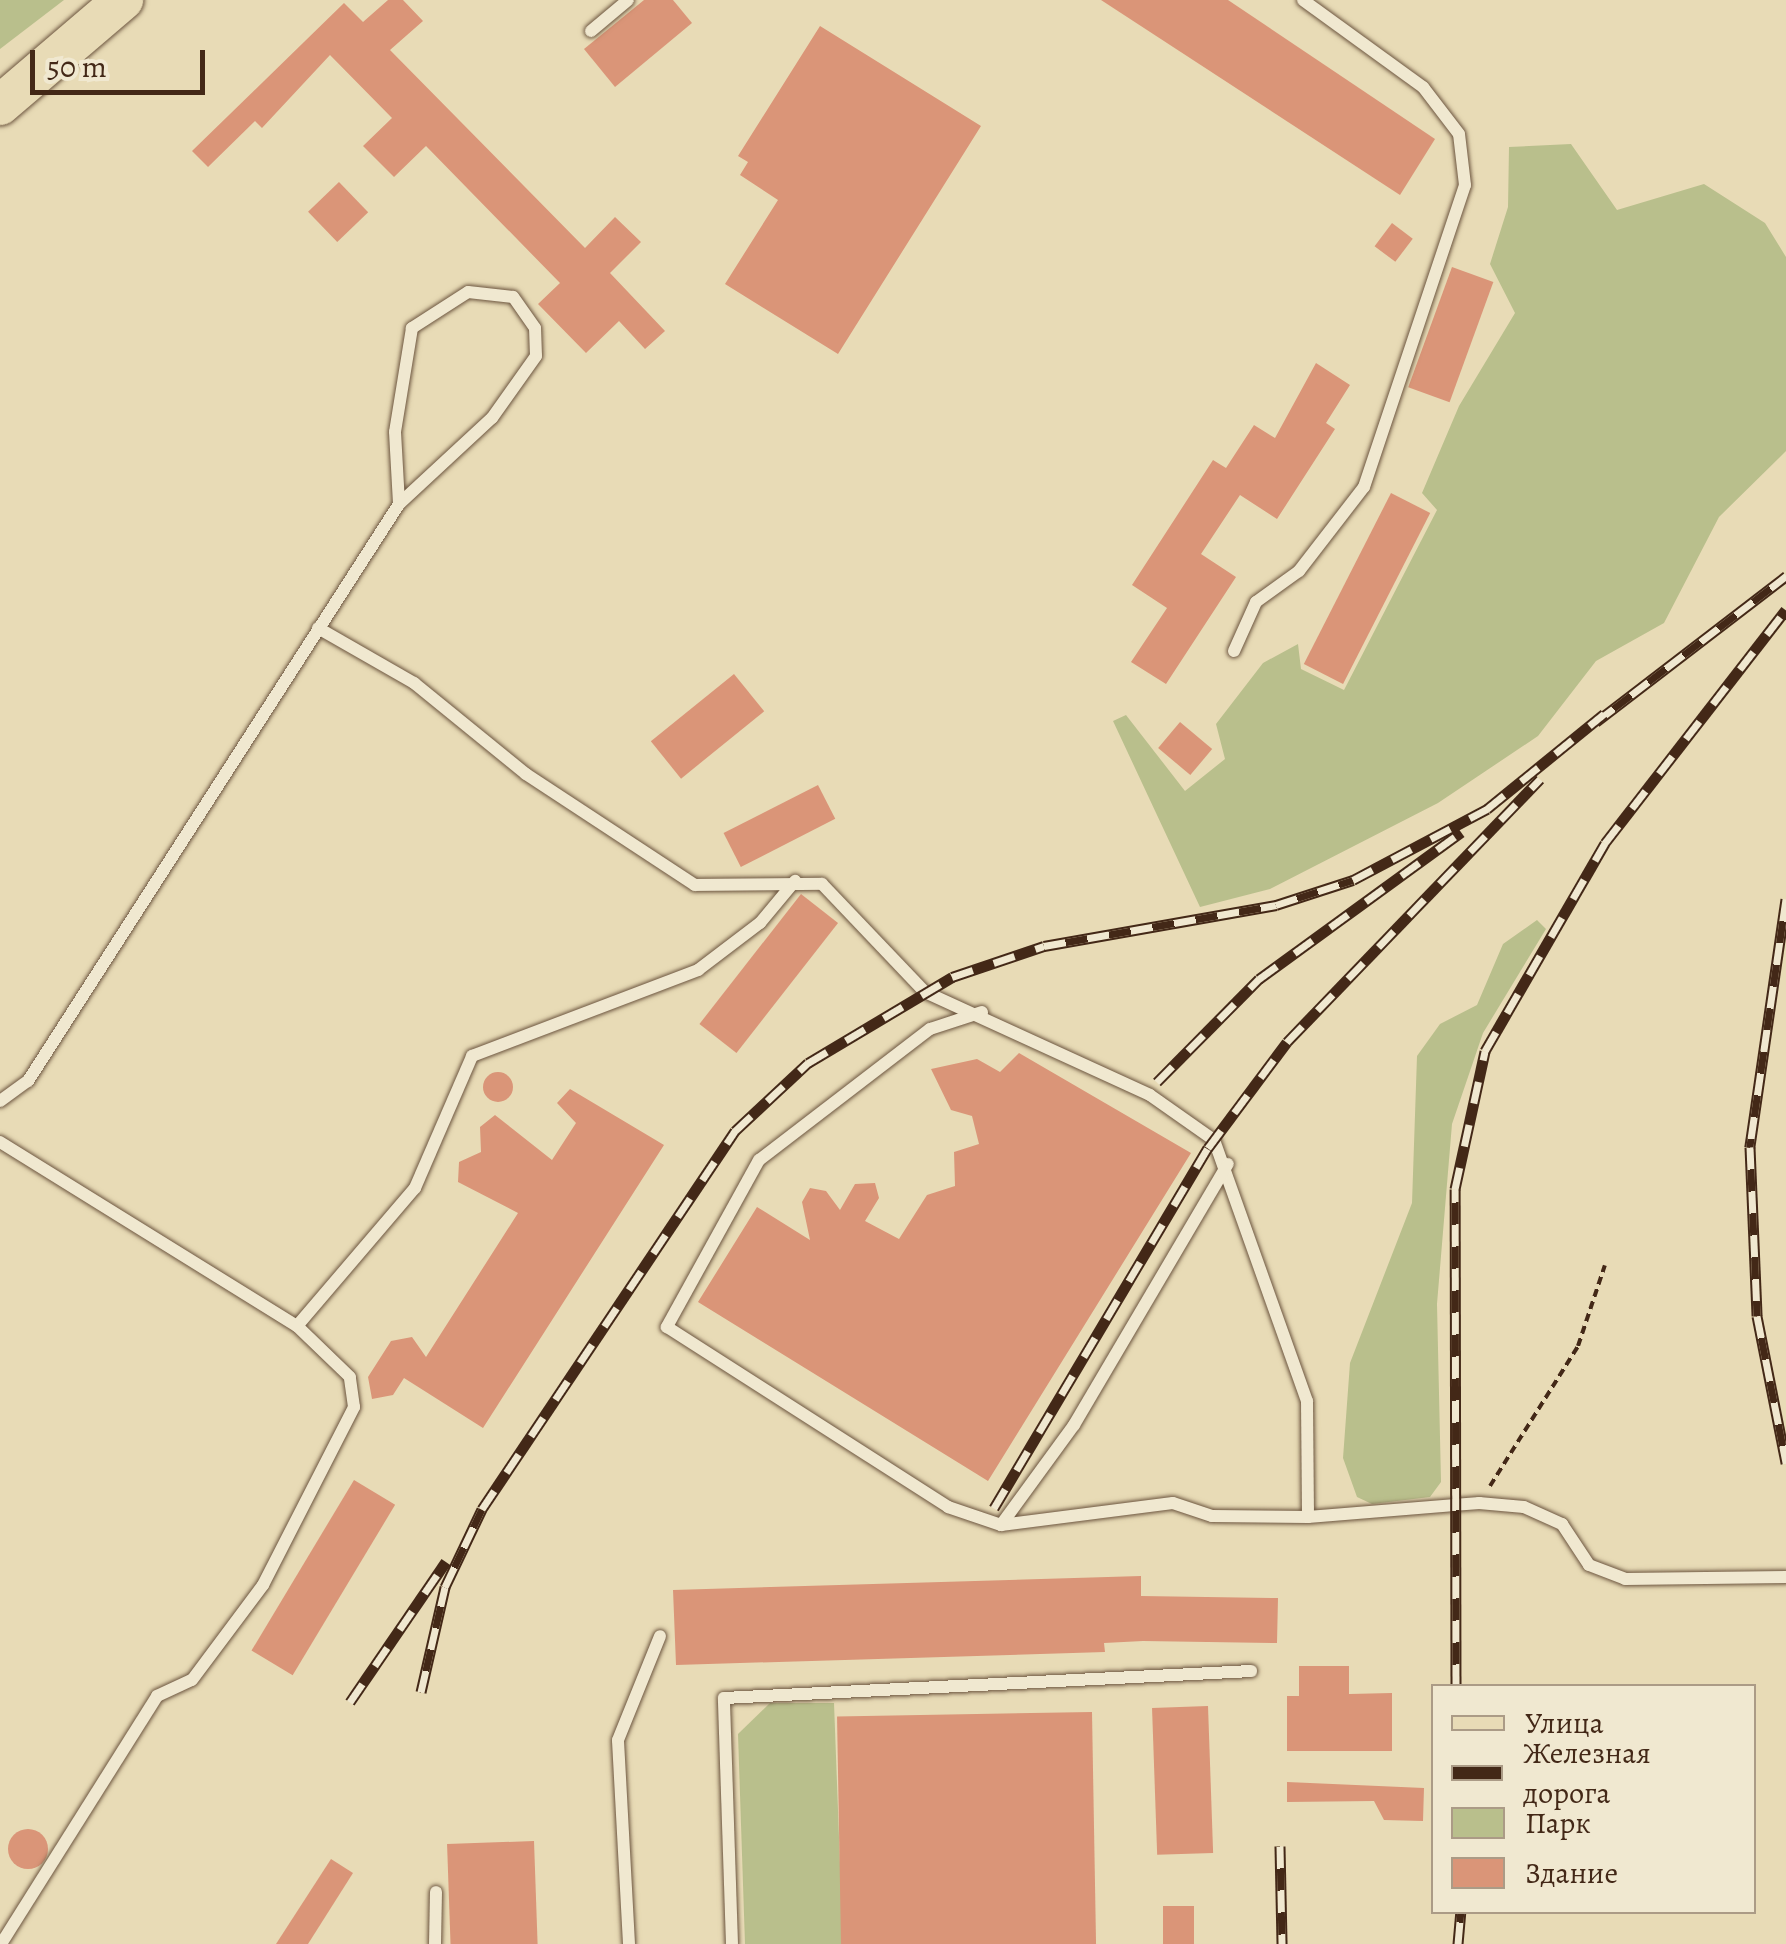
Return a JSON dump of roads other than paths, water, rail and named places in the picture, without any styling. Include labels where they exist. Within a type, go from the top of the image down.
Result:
[{"type":"main road","points":[[0,105],[123,0]]},
{"type":"lane","points":[[591,32],[628,0]]},
{"type":"lane","points":[[1234,651],[1256,602],[1299,570],[1364,487],[1465,185],[1459,134],[1422,87],[1303,0]]},
{"type":"lane","points":[[0,1102],[28,1081],[399,504],[492,418],[536,356],[535,328],[513,297],[468,292],[412,328],[394,432],[399,504]]},
{"type":"lane","points":[[318,628],[414,683],[526,774],[695,885],[795,881],[822,884],[925,992],[982,1012],[1150,1095],[1214,1140],[1228,1164],[1307,1401],[1308,1517]]},
{"type":"lane","points":[[297,1326],[415,1188],[472,1056],[698,970],[760,923],[795,881]]},
{"type":"lane","points":[[982,1012],[930,1029],[759,1160],[667,1327],[948,1507],[1001,1525],[1173,1503],[1212,1516],[1308,1517],[1479,1503],[1524,1507],[1562,1524],[1589,1565],[1625,1579],[1786,1577]]},
{"type":"lane","points":[[0,1142],[297,1326],[350,1377],[354,1408],[263,1585],[192,1680],[157,1696],[1,1944]]},
{"type":"lane","points":[[1001,1525],[1074,1425],[1228,1164]]},
{"type":"lane","points":[[630,1944],[618,1740],[660,1636]]},
{"type":"lane","points":[[732,1944],[724,1698],[1250,1671]]},
{"type":"lane","points":[[435,1944],[436,1892]]},
{"type":"railway","points":[[1596,722],[1786,576]]},
{"type":"railway","points":[[1456,1684],[1455,1189],[1485,1051],[1605,843],[1786,610]]},
{"type":"railway","points":[[421,1692],[445,1587],[482,1509],[735,1131],[808,1063],[952,977],[1044,946],[1276,905],[1353,880],[1487,809],[1604,714]]},
{"type":"railway","points":[[994,1508],[1208,1148],[1287,1042],[1540,779]]},
{"type":"railway","points":[[1157,1082],[1259,979],[1461,832]]},
{"type":"railway","points":[[1786,899],[1750,1147],[1757,1316],[1786,1463]]},
{"type":"railway","points":[[350,1702],[446,1562]]},
{"type":"railway","points":[[1280,1846],[1282,1944]]},
{"type":"railway","points":[[1458,1944],[1461,1914]]}]
